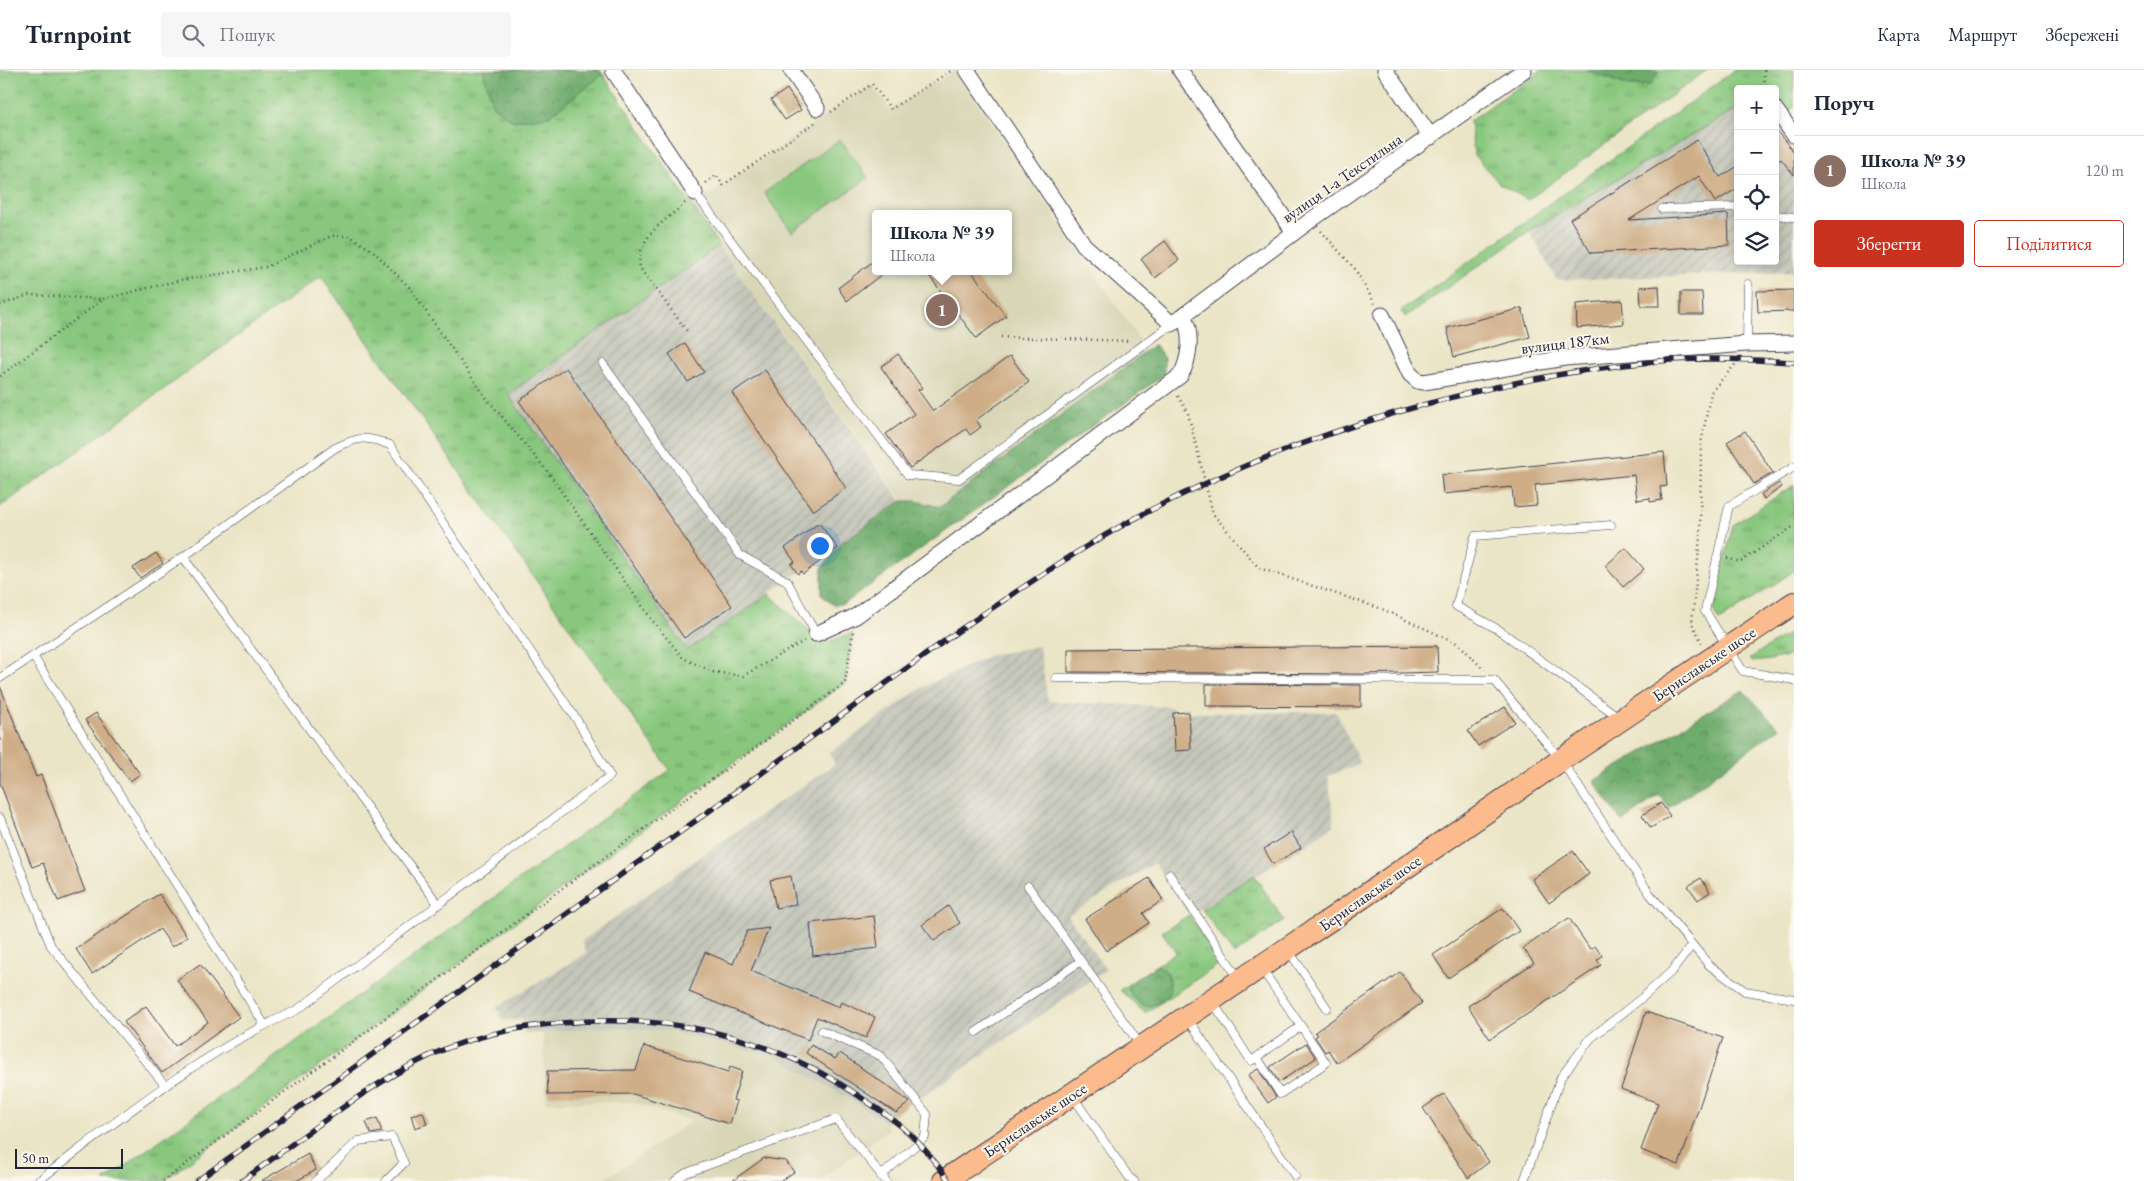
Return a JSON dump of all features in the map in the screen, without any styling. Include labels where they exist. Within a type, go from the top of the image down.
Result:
[{"type":"main road","name":"Бериславське шосе","points":[[944,1181],[1288,949],[1561,760],[1794,603]]},
{"type":"street","points":[[613,70],[695,193]]},
{"type":"street","points":[[791,70],[823,113]]},
{"type":"street","points":[[816,634],[856,616],[1171,384],[1180,376],[1187,362],[1188,327],[1084,245],[967,70]]},
{"type":"street","points":[[1180,70],[1294,232]]},
{"type":"street","points":[[1385,70],[1431,137]]},
{"type":"street","name":"вулиця 1-а Текстильна","points":[[1178,320],[1294,232],[1524,70]]},
{"type":"street","points":[[1779,114],[1794,135]]},
{"type":"street","name":"вулиця 187км","points":[[1382,315],[1410,374],[1418,381],[1424,382],[1565,358],[1747,344],[1794,344]]},
{"type":"lane","points":[[695,193],[908,475],[958,479],[1178,320]]},
{"type":"lane","points":[[1662,208],[1734,207]]},
{"type":"lane","points":[[1779,216],[1794,217]]},
{"type":"lane","points":[[1747,344],[1748,284]]},
{"type":"lane","points":[[602,364],[740,555],[787,581],[816,634]]},
{"type":"lane","points":[[0,678],[183,557],[335,448],[350,440],[363,437],[390,445],[577,720],[610,776],[297,1010],[264,1024],[164,1084],[38,1181]]},
{"type":"lane","points":[[1794,467],[1729,506],[1705,611],[1719,654],[1743,671],[1794,680]]},
{"type":"lane","points":[[1611,525],[1475,536],[1456,606],[1499,630],[1621,719]]},
{"type":"lane","points":[[183,557],[438,904]]},
{"type":"lane","points":[[33,656],[264,1024]]},
{"type":"lane","points":[[1056,678],[1494,680],[1561,760],[1650,894],[1709,965],[1745,991],[1794,999]]},
{"type":"lane","points":[[0,818],[51,946],[164,1084]]},
{"type":"lane","points":[[1169,874],[1240,981]]},
{"type":"lane","points":[[1028,886],[1142,1047]]},
{"type":"lane","points":[[1524,1181],[1561,1077],[1591,1038],[1673,970],[1692,945]]},
{"type":"lane","points":[[1288,949],[1327,1008]]},
{"type":"lane","points":[[976,1032],[1081,961]]},
{"type":"lane","points":[[1257,1057],[1280,1094],[1326,1063],[1260,968]]},
{"type":"lane","points":[[1212,1000],[1251,1061],[1301,1026]]},
{"type":"lane","points":[[1187,1017],[1295,1176]]},
{"type":"lane","points":[[675,1181],[686,1173],[836,1119],[884,1178],[925,1137],[927,1114],[881,1056],[822,1031]]},
{"type":"lane","points":[[1072,1095],[1129,1177],[1134,1181]]},
{"type":"lane","points":[[316,1181],[358,1141],[392,1137],[404,1164],[386,1181]]},
{"type":"path","points":[[716,175],[723,184],[823,113],[872,84],[892,109],[952,70]]},
{"type":"path","points":[[1764,70],[1764,85]]},
{"type":"path","points":[[687,331],[640,268],[638,259],[645,238],[695,193]]},
{"type":"path","points":[[1311,220],[1355,269],[1382,315]]},
{"type":"path","points":[[0,305],[29,295],[103,299],[181,280],[266,267],[331,236],[350,236],[374,252],[409,288],[484,394],[547,471],[652,620],[683,658],[713,672],[743,676],[816,634]]},
{"type":"path","points":[[0,376],[103,299]]},
{"type":"path","points":[[1001,336],[1148,342]]},
{"type":"path","points":[[1719,654],[1692,623],[1700,537],[1701,444],[1711,392],[1732,369],[1747,344]]},
{"type":"path","points":[[1171,384],[1188,413],[1213,514],[1259,568],[1382,609],[1459,644],[1494,680]]},
{"type":"path","points":[[1718,556],[1740,562],[1794,526]]},
{"type":"path","points":[[163,1181],[594,865],[845,684],[856,616]]},
{"type":"shaded area","points":[[955,70],[1164,375],[932,541],[689,204],[699,196],[710,194],[871,85],[891,110]]},
{"type":"shaded area","points":[[1734,110],[1734,265],[1779,265],[1779,134],[1794,152],[1794,272],[1557,280],[1529,231]]},
{"type":"shaded area","points":[[719,246],[901,501],[687,650],[508,394]]},
{"type":"shaded area","points":[[1039,646],[1048,701],[1172,707],[1173,713],[1336,712],[1360,763],[1328,776],[1334,825],[1301,848],[1189,915],[1155,863],[1068,916],[1106,970],[896,1113],[814,1058],[758,1037],[698,1022],[631,1015],[580,1014],[503,1021],[497,1007],[587,953],[582,941],[835,764],[829,753],[923,687],[991,655]]},
{"type":"shaded area","points":[[580,1014],[631,1015],[698,1022],[758,1037],[814,1058],[896,1113],[886,1124],[853,1101],[775,1056],[667,1031],[608,1027],[525,1034],[522,1020]]},
{"type":"shaded area","points":[[608,1027],[667,1031],[775,1056],[850,1099],[890,1128],[820,1181],[602,1181],[692,1121],[633,1102],[546,1102],[543,1033]]},
{"type":"green space","points":[[0,70],[600,70],[719,246],[508,394],[687,650],[769,594],[823,643],[853,633],[845,683],[163,1181],[104,1181],[670,770],[321,276],[0,507]]},
{"type":"green space","points":[[483,70],[598,70],[602,75],[549,116],[513,121],[493,106]]},
{"type":"green space","points":[[1541,70],[1586,70],[1629,86],[1650,85],[1659,72],[1658,70],[1707,70],[1528,200],[1500,184],[1474,155],[1470,121]]},
{"type":"green space","points":[[1586,70],[1658,70],[1659,72],[1650,85],[1629,86]]},
{"type":"green space","points":[[1735,70],[1794,70],[1794,107],[1788,111],[1779,100],[1779,85],[1734,85],[1734,110],[1529,231],[1405,317],[1401,311]]},
{"type":"green space","points":[[840,139],[868,178],[792,232],[764,193]]},
{"type":"green space","points":[[1155,344],[1164,358],[1164,375],[844,604],[833,605],[822,595],[822,568],[841,543],[901,501],[916,501],[940,507]]},
{"type":"green space","points":[[1794,485],[1794,571],[1719,621],[1713,609],[1733,525]]},
{"type":"green space","points":[[1794,630],[1794,654],[1752,662],[1749,659]]},
{"type":"green space","points":[[1743,690],[1779,728],[1669,808],[1659,795],[1622,822],[1594,781]]},
{"type":"green space","points":[[1254,875],[1284,920],[1234,955],[1202,909]]},
{"type":"green space","points":[[1189,915],[1221,963],[1145,1013],[1120,990],[1176,952],[1162,932]]},
{"type":"green space","points":[[1157,965],[1168,973],[1170,990],[1165,1000],[1146,1007],[1132,997],[1127,985]]},
{"type":"building","points":[[787,89],[801,110],[785,120],[771,100]]},
{"type":"building","points":[[1779,134],[1794,152],[1794,175],[1781,159],[1779,161]]},
{"type":"building","points":[[1697,140],[1720,177],[1734,168],[1734,190],[1715,202],[1699,176],[1629,220],[1728,214],[1729,245],[1591,253],[1570,219]]},
{"type":"building","points":[[1165,241],[1179,260],[1155,278],[1141,259]]},
{"type":"building","points":[[872,262],[872,275],[881,275],[847,301],[838,288]]},
{"type":"building","points":[[933,275],[974,275],[1006,316],[976,338],[930,277]]},
{"type":"building","points":[[1659,286],[1660,306],[1641,306],[1640,287]]},
{"type":"building","points":[[1794,290],[1794,311],[1758,312],[1757,291]]},
{"type":"building","points":[[1681,292],[1702,292],[1703,315],[1681,315]]},
{"type":"building","points":[[1622,300],[1624,324],[1577,328],[1576,304]]},
{"type":"building","points":[[1522,308],[1530,337],[1454,357],[1447,328]]},
{"type":"building","points":[[685,343],[704,372],[688,382],[669,354]]},
{"type":"building","points":[[898,354],[922,388],[918,390],[933,411],[1010,356],[1029,382],[976,420],[981,427],[970,435],[966,429],[910,468],[886,434],[914,414],[881,367]]},
{"type":"building","points":[[566,368],[732,606],[684,638],[519,401]]},
{"type":"building","points":[[765,370],[846,488],[813,511],[732,393]]},
{"type":"building","points":[[1745,431],[1773,473],[1754,484],[1727,442]]},
{"type":"building","points":[[1664,452],[1667,486],[1660,487],[1662,500],[1650,502],[1650,498],[1637,500],[1634,475],[1535,485],[1537,505],[1514,507],[1512,487],[1443,494],[1441,475]]},
{"type":"building","points":[[1779,483],[1782,487],[1764,499],[1761,494]]},
{"type":"building","points":[[819,523],[838,548],[803,574],[801,571],[798,574],[791,564],[795,562],[785,548]]},
{"type":"building","points":[[1626,548],[1644,569],[1623,587],[1605,566]]},
{"type":"building","points":[[156,553],[163,563],[140,578],[133,568]]},
{"type":"building","points":[[1437,646],[1438,672],[1361,674],[1068,672],[1068,649]]},
{"type":"building","points":[[1206,684],[1361,685],[1361,707],[1206,706]]},
{"type":"building","points":[[0,686],[36,777],[41,775],[85,891],[58,901],[43,863],[32,867],[0,783]]},
{"type":"building","points":[[1505,707],[1515,722],[1478,746],[1468,731]]},
{"type":"building","points":[[1189,712],[1191,750],[1175,751],[1173,713]]},
{"type":"building","points":[[96,713],[140,774],[130,781],[85,720]]},
{"type":"building","points":[[1661,803],[1670,816],[1651,828],[1642,815]]},
{"type":"building","points":[[1291,832],[1301,848],[1273,864],[1264,849]]},
{"type":"building","points":[[1573,851],[1589,874],[1549,903],[1532,879]]},
{"type":"building","points":[[791,876],[796,904],[776,908],[770,880]]},
{"type":"building","points":[[1149,878],[1163,900],[1143,913],[1149,923],[1106,951],[1085,919]]},
{"type":"building","points":[[1701,878],[1710,892],[1698,900],[1688,886]]},
{"type":"building","points":[[159,894],[187,937],[172,947],[160,929],[92,974],[76,949]]},
{"type":"building","points":[[948,906],[960,923],[934,941],[922,925]]},
{"type":"building","points":[[1503,908],[1519,931],[1448,978],[1433,955]]},
{"type":"building","points":[[874,916],[878,948],[813,956],[810,923]]},
{"type":"building","points":[[1569,918],[1590,949],[1595,946],[1602,956],[1597,960],[1601,965],[1490,1039],[1468,1006],[1534,963],[1523,948]]},
{"type":"building","points":[[769,928],[751,971],[839,1007],[841,1002],[875,1017],[866,1038],[817,1017],[808,1040],[689,992],[705,952],[733,964],[747,931]]},
{"type":"building","points":[[200,964],[239,1017],[162,1073],[124,1022],[146,1006],[175,1046],[208,1022],[177,980]]},
{"type":"building","points":[[1400,972],[1422,1003],[1337,1063],[1328,1050],[1325,1052],[1315,1037],[1318,1035],[1315,1032]]},
{"type":"building","points":[[1646,1012],[1723,1038],[1679,1165],[1641,1150],[1658,1103],[1621,1089]]},
{"type":"building","points":[[1306,1043],[1316,1058],[1279,1082],[1270,1067]]},
{"type":"building","points":[[811,1045],[835,1059],[840,1053],[910,1102],[896,1113],[806,1053]]},
{"type":"building","points":[[644,1046],[728,1072],[730,1067],[742,1071],[733,1100],[737,1101],[730,1124],[633,1094],[548,1095],[547,1071],[636,1070]]},
{"type":"building","points":[[1258,1069],[1276,1097],[1268,1103],[1248,1075]]},
{"type":"building","points":[[1444,1094],[1489,1162],[1468,1178],[1423,1108]]},
{"type":"building","points":[[423,1112],[427,1124],[415,1128],[411,1115]]},
{"type":"building","points":[[377,1118],[382,1132],[371,1134],[366,1122]]},
{"type":"building","points":[[308,1154],[316,1170],[296,1181],[261,1181]]},
{"type":"building","points":[[764,1158],[786,1161],[794,1172],[781,1181],[732,1181]]},
{"type":"railway","points":[[197,1181],[961,629],[1076,553],[1147,512],[1207,483],[1332,433],[1396,412],[1462,395],[1528,380],[1660,361],[1710,359],[1794,362]]},
{"type":"railway","points":[[242,1181],[356,1098],[429,1056],[461,1043],[511,1030],[561,1023],[601,1021],[679,1026],[717,1033],[754,1043],[790,1057],[825,1075],[899,1124],[921,1145],[949,1181]]},
{"type":"place","name":"Школа № 39","points":[[942,310]]}]
